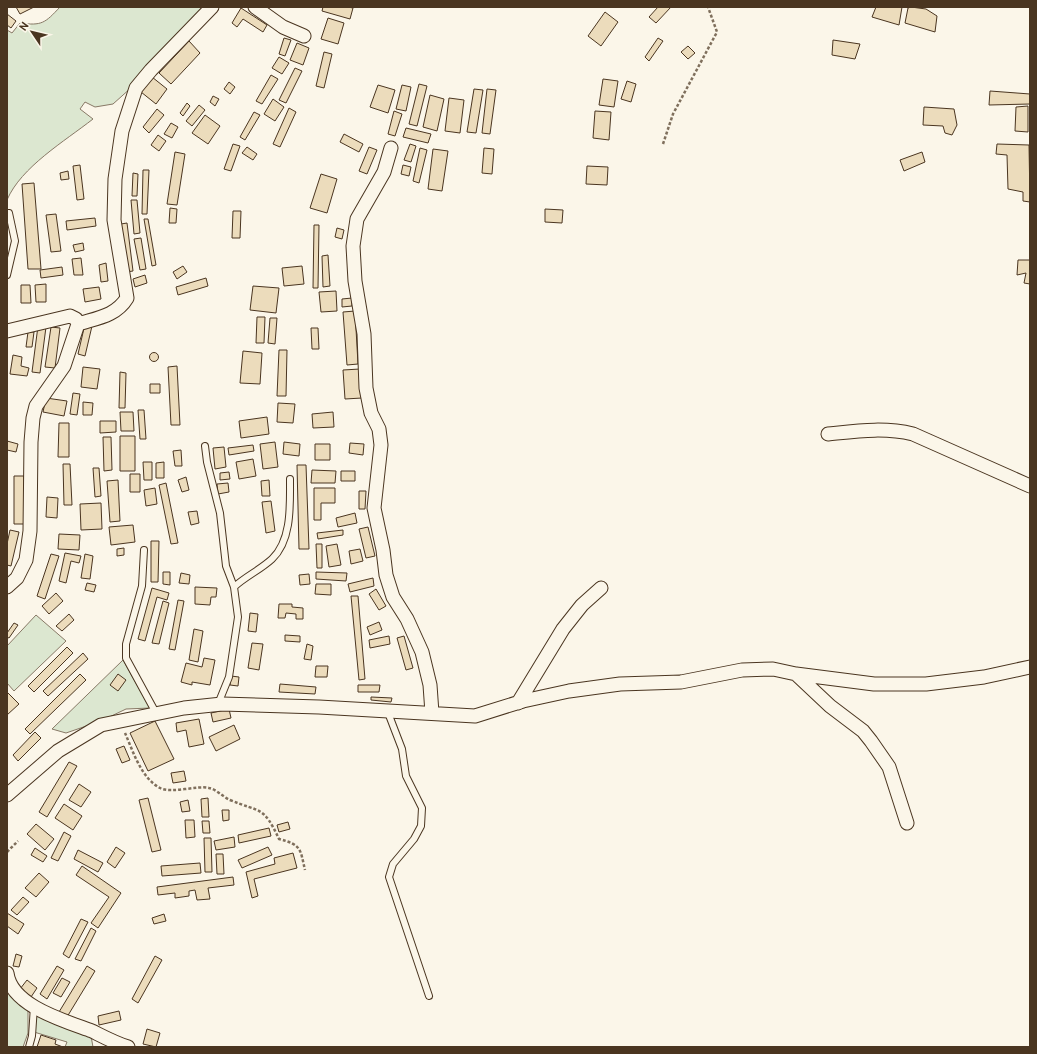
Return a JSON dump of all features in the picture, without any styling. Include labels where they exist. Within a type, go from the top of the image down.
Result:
[{"type":"street","points":[[78,324],[114,313],[122,306],[127,298],[114,220],[115,179],[122,131],[136,88],[151,70],[212,7]]},
{"type":"street","points":[[255,7],[283,28],[304,36]]},
{"type":"street","points":[[391,148],[384,172],[357,219],[353,246],[354,267],[364,334],[366,388],[371,412],[379,429],[381,445],[374,508],[383,550],[386,575],[393,597],[408,619],[422,652],[430,685],[432,713]]},
{"type":"street","points":[[7,331],[70,316],[76,319],[78,324],[64,366],[44,393],[34,412],[31,442],[30,531],[26,560],[17,578],[7,587]]},
{"type":"street","points":[[828,434],[866,430],[894,430],[913,434],[1030,486]]},
{"type":"street","points":[[518,703],[562,629],[582,605],[601,588]]},
{"type":"street","points":[[7,795],[58,751],[100,725],[184,708],[230,704],[386,710],[475,716],[518,703],[569,691],[620,684],[681,682],[742,670],[773,669],[796,674],[874,684],[926,684],[984,677],[1030,667]]},
{"type":"street","points":[[796,674],[830,706],[863,731],[874,745],[889,767],[907,824]]},
{"type":"street","points":[[7,973],[16,993],[34,1006],[128,1047]]},
{"type":"lane","points":[[7,275],[15,241],[9,213]]},
{"type":"lane","points":[[205,446],[207,462],[220,513],[226,566],[234,587],[238,617],[230,677],[217,706]]},
{"type":"lane","points":[[234,587],[245,577],[273,559],[281,547],[290,518],[290,479]]},
{"type":"lane","points":[[144,550],[142,586],[126,644],[126,658],[156,713]]},
{"type":"lane","points":[[386,710],[402,749],[406,776],[422,808],[421,826],[414,839],[393,864],[389,877],[428,996]]},
{"type":"lane","points":[[29,1047],[32,1036],[34,1006]]},
{"type":"path","points":[[663,144],[673,114],[717,32],[708,7]]},
{"type":"path","points":[[119,721],[144,773],[153,783],[162,789],[186,790],[209,788],[230,800],[261,811],[270,821],[279,839],[294,843],[300,848],[305,870]]},
{"type":"path","points":[[7,852],[18,841]]},
{"type":"green space","points":[[60,7],[205,7],[132,87],[113,104],[95,107],[85,102],[80,109],[93,119],[45,155],[33,166],[22,177],[7,200],[7,30],[12,33],[20,23],[33,24],[43,22],[51,17]]},
{"type":"green space","points":[[36,615],[66,641],[14,691],[7,683],[7,646]]},
{"type":"green space","points":[[123,660],[150,708],[126,709],[101,721],[66,733],[52,729]]},
{"type":"green space","points":[[7,983],[28,1008],[28,1033],[23,1047],[7,1047]]},
{"type":"green space","points":[[36,1011],[91,1036],[93,1047],[65,1047],[67,1042],[34,1032]]},
{"type":"building","points":[[16,7],[34,7],[20,14]]},
{"type":"building","points":[[323,7],[353,8],[350,19],[322,11]]},
{"type":"building","points":[[658,7],[671,7],[656,23],[649,17]]},
{"type":"building","points":[[876,7],[902,7],[899,25],[872,17]]},
{"type":"building","points":[[241,8],[267,25],[263,32],[243,19],[237,27],[232,23]]},
{"type":"building","points":[[908,8],[926,9],[937,16],[935,32],[905,23]]},
{"type":"building","points":[[605,12],[618,22],[601,46],[588,36]]},
{"type":"building","points":[[7,14],[16,21],[11,28],[7,25]]},
{"type":"building","points":[[328,18],[344,23],[338,44],[321,39]]},
{"type":"building","points":[[284,38],[291,40],[285,56],[279,54]]},
{"type":"building","points":[[658,38],[663,41],[649,61],[645,57]]},
{"type":"building","points":[[833,40],[860,44],[855,59],[832,55]]},
{"type":"building","points":[[189,41],[200,53],[171,84],[159,73]]},
{"type":"building","points":[[297,43],[309,48],[303,65],[290,60]]},
{"type":"building","points":[[688,46],[695,53],[688,59],[681,52]]},
{"type":"building","points":[[324,52],[332,54],[324,88],[316,86]]},
{"type":"building","points":[[279,57],[289,63],[282,74],[272,68]]},
{"type":"building","points":[[295,68],[302,71],[286,103],[279,100]]},
{"type":"building","points":[[271,75],[278,79],[262,104],[256,101]]},
{"type":"building","points":[[152,77],[167,89],[156,104],[141,92]]},
{"type":"building","points":[[603,79],[618,81],[614,107],[599,105]]},
{"type":"building","points":[[627,81],[636,84],[631,102],[621,99]]},
{"type":"building","points":[[229,82],[235,87],[230,94],[224,89]]},
{"type":"building","points":[[419,84],[427,86],[417,126],[409,124]]},
{"type":"building","points":[[378,85],[395,90],[388,113],[370,107]]},
{"type":"building","points":[[402,85],[411,87],[406,111],[396,109]]},
{"type":"building","points":[[474,89],[483,90],[476,133],[467,132]]},
{"type":"building","points":[[487,89],[496,90],[490,134],[482,133]]},
{"type":"building","points":[[990,91],[1030,94],[1030,104],[989,105]]},
{"type":"building","points":[[430,95],[444,99],[437,131],[423,127]]},
{"type":"building","points":[[213,96],[219,99],[215,106],[210,102]]},
{"type":"building","points":[[449,98],[464,100],[460,133],[445,131]]},
{"type":"building","points":[[273,99],[284,107],[275,121],[264,114]]},
{"type":"building","points":[[187,103],[190,106],[183,116],[180,113]]},
{"type":"building","points":[[199,105],[205,110],[192,126],[186,121]]},
{"type":"building","points":[[1028,106],[1028,132],[1015,131],[1016,107]]},
{"type":"building","points":[[924,107],[954,109],[957,125],[952,135],[945,133],[943,126],[923,125]]},
{"type":"building","points":[[289,108],[296,112],[280,147],[273,144]]},
{"type":"building","points":[[157,109],[164,115],[149,133],[143,127]]},
{"type":"building","points":[[394,111],[402,114],[395,136],[388,134]]},
{"type":"building","points":[[595,111],[611,112],[609,140],[593,138]]},
{"type":"building","points":[[254,112],[260,115],[245,140],[240,137]]},
{"type":"building","points":[[205,115],[220,126],[208,144],[192,133]]},
{"type":"building","points":[[171,123],[178,127],[172,138],[164,134]]},
{"type":"building","points":[[406,128],[431,134],[428,143],[403,137]]},
{"type":"building","points":[[344,134],[363,144],[359,152],[340,142]]},
{"type":"building","points":[[158,135],[166,141],[159,151],[151,145]]},
{"type":"building","points":[[233,144],[240,146],[231,171],[224,169]]},
{"type":"building","points":[[410,144],[416,146],[411,162],[404,160]]},
{"type":"building","points":[[997,144],[1029,145],[1030,202],[1023,201],[1023,192],[1008,189],[1007,155],[996,154]]},
{"type":"building","points":[[247,147],[257,154],[253,160],[242,153]]},
{"type":"building","points":[[369,147],[377,150],[367,174],[359,171]]},
{"type":"building","points":[[420,148],[427,150],[419,183],[413,181]]},
{"type":"building","points":[[484,148],[494,149],[492,174],[482,173]]},
{"type":"building","points":[[433,149],[448,151],[442,191],[428,189]]},
{"type":"building","points":[[175,152],[185,154],[177,205],[167,204]]},
{"type":"building","points":[[922,152],[925,162],[904,171],[900,160]]},
{"type":"building","points":[[80,165],[84,199],[77,200],[73,166]]},
{"type":"building","points":[[403,165],[411,167],[409,176],[401,174]]},
{"type":"building","points":[[587,166],[608,167],[607,185],[586,184]]},
{"type":"building","points":[[143,170],[149,170],[147,214],[142,214]]},
{"type":"building","points":[[68,171],[69,179],[61,180],[60,173]]},
{"type":"building","points":[[133,173],[138,174],[137,196],[132,196]]},
{"type":"building","points":[[321,174],[337,179],[327,213],[310,208]]},
{"type":"building","points":[[34,183],[41,269],[28,269],[22,184]]},
{"type":"building","points":[[131,200],[137,200],[140,233],[134,234]]},
{"type":"building","points":[[170,208],[177,209],[176,223],[169,223]]},
{"type":"building","points":[[545,209],[563,210],[562,223],[545,222]]},
{"type":"building","points":[[233,211],[241,211],[240,238],[232,238]]},
{"type":"building","points":[[56,214],[61,251],[51,252],[46,215]]},
{"type":"building","points":[[95,218],[96,226],[67,230],[66,221]]},
{"type":"building","points":[[144,219],[148,219],[156,265],[152,266]]},
{"type":"building","points":[[127,223],[133,271],[126,272],[121,224]]},
{"type":"building","points":[[314,225],[319,225],[318,288],[313,288]]},
{"type":"building","points":[[337,228],[344,230],[342,239],[335,237]]},
{"type":"building","points":[[141,238],[146,269],[140,270],[134,239]]},
{"type":"building","points":[[83,243],[84,250],[75,252],[73,245]]},
{"type":"building","points":[[328,255],[330,286],[323,287],[322,256]]},
{"type":"building","points":[[81,258],[83,275],[74,275],[72,259]]},
{"type":"building","points":[[1018,260],[1030,260],[1030,284],[1024,283],[1026,273],[1017,275]]},
{"type":"building","points":[[106,263],[108,281],[101,282],[99,265]]},
{"type":"building","points":[[183,266],[187,272],[177,279],[173,272]]},
{"type":"building","points":[[302,266],[304,284],[284,286],[282,268]]},
{"type":"building","points":[[62,267],[63,275],[41,278],[40,270]]},
{"type":"building","points":[[145,275],[147,283],[135,287],[133,279]]},
{"type":"building","points":[[206,278],[208,286],[178,295],[176,287]]},
{"type":"building","points":[[46,284],[46,302],[36,302],[35,285]]},
{"type":"building","points":[[21,285],[30,285],[31,303],[21,303]]},
{"type":"building","points":[[253,286],[279,288],[276,313],[250,310]]},
{"type":"building","points":[[99,287],[101,299],[85,302],[83,289]]},
{"type":"building","points":[[336,291],[337,311],[321,312],[319,292]]},
{"type":"building","points":[[352,298],[352,306],[342,307],[342,299]]},
{"type":"building","points":[[355,311],[358,364],[347,365],[343,312]]},
{"type":"building","points":[[257,317],[265,317],[264,343],[256,343]]},
{"type":"building","points":[[270,318],[277,318],[275,344],[268,343]]},
{"type":"building","points":[[85,324],[92,326],[85,356],[78,354]]},
{"type":"building","points":[[38,326],[46,327],[40,373],[32,372]]},
{"type":"building","points":[[51,327],[60,328],[55,368],[45,367]]},
{"type":"building","points":[[311,328],[318,328],[319,349],[312,349]]},
{"type":"building","points":[[28,332],[34,332],[32,347],[26,347]]},
{"type":"building","points":[[279,350],[287,350],[286,396],[277,396]]},
{"type":"building","points":[[243,351],[262,353],[260,384],[240,383]]},
{"type":"building","points":[[152,353],[156,353],[158,357],[156,361],[152,361],[150,359],[150,355]]},
{"type":"building","points":[[13,355],[22,357],[21,366],[29,368],[27,376],[10,374]]},
{"type":"building","points":[[177,366],[180,425],[171,425],[168,367]]},
{"type":"building","points":[[83,367],[100,369],[97,389],[81,387]]},
{"type":"building","points":[[360,369],[362,398],[345,399],[343,370]]},
{"type":"building","points":[[120,372],[126,373],[125,408],[119,408]]},
{"type":"building","points":[[150,384],[160,384],[160,393],[150,393]]},
{"type":"building","points":[[73,393],[80,394],[77,415],[70,414]]},
{"type":"building","points":[[46,398],[67,401],[64,416],[43,412]]},
{"type":"building","points":[[83,402],[93,403],[92,415],[83,415]]},
{"type":"building","points":[[278,403],[295,404],[293,423],[277,422]]},
{"type":"building","points":[[138,410],[144,410],[146,439],[140,439]]},
{"type":"building","points":[[120,412],[133,412],[134,431],[121,431]]},
{"type":"building","points":[[333,412],[334,427],[313,428],[312,414]]},
{"type":"building","points":[[267,417],[269,434],[241,438],[239,421]]},
{"type":"building","points":[[100,421],[116,421],[116,432],[100,433]]},
{"type":"building","points":[[59,423],[69,423],[69,457],[58,457]]},
{"type":"building","points":[[120,436],[135,436],[135,471],[120,471]]},
{"type":"building","points":[[103,437],[111,437],[112,470],[104,471]]},
{"type":"building","points":[[7,441],[18,444],[16,452],[7,450]]},
{"type":"building","points":[[275,442],[278,467],[263,469],[260,444]]},
{"type":"building","points":[[284,442],[300,444],[299,456],[283,454]]},
{"type":"building","points":[[350,443],[364,444],[363,455],[349,453]]},
{"type":"building","points":[[315,444],[330,444],[330,460],[315,460]]},
{"type":"building","points":[[253,445],[254,451],[229,455],[228,448]]},
{"type":"building","points":[[224,447],[226,467],[215,469],[213,448]]},
{"type":"building","points":[[181,450],[182,466],[175,466],[173,451]]},
{"type":"building","points":[[253,459],[256,476],[239,479],[236,462]]},
{"type":"building","points":[[143,462],[152,462],[152,480],[144,480]]},
{"type":"building","points":[[164,462],[164,478],[156,478],[156,463]]},
{"type":"building","points":[[63,464],[70,464],[72,505],[64,505]]},
{"type":"building","points":[[297,465],[306,465],[309,549],[299,549]]},
{"type":"building","points":[[93,468],[99,468],[101,496],[95,497]]},
{"type":"building","points":[[312,470],[336,471],[335,483],[311,483]]},
{"type":"building","points":[[341,471],[355,471],[355,481],[341,481]]},
{"type":"building","points":[[229,472],[230,479],[220,480],[220,473]]},
{"type":"building","points":[[130,474],[140,474],[140,492],[130,492]]},
{"type":"building","points":[[14,476],[24,476],[25,524],[14,524]]},
{"type":"building","points":[[186,477],[189,490],[182,492],[178,480]]},
{"type":"building","points":[[118,480],[120,521],[110,522],[107,481]]},
{"type":"building","points":[[269,480],[270,496],[262,496],[261,481]]},
{"type":"building","points":[[166,483],[178,543],[171,544],[159,485]]},
{"type":"building","points":[[228,483],[229,492],[218,494],[217,484]]},
{"type":"building","points":[[155,488],[157,504],[146,506],[144,490]]},
{"type":"building","points":[[314,488],[335,488],[335,503],[321,503],[321,520],[314,520]]},
{"type":"building","points":[[359,491],[366,491],[365,509],[359,509]]},
{"type":"building","points":[[47,497],[58,498],[57,518],[46,517]]},
{"type":"building","points":[[271,501],[275,531],[266,533],[262,502]]},
{"type":"building","points":[[101,503],[102,529],[81,530],[80,504]]},
{"type":"building","points":[[197,511],[199,523],[191,525],[188,512]]},
{"type":"building","points":[[355,513],[357,523],[338,527],[336,518]]},
{"type":"building","points":[[133,525],[135,542],[111,545],[109,527]]},
{"type":"building","points":[[368,527],[375,556],[366,558],[359,529]]},
{"type":"building","points":[[10,530],[19,532],[11,566],[7,565],[7,544]]},
{"type":"building","points":[[343,530],[343,535],[318,539],[317,533]]},
{"type":"building","points":[[59,534],[80,535],[79,550],[58,549]]},
{"type":"building","points":[[151,541],[159,541],[158,582],[151,582]]},
{"type":"building","points":[[316,544],[322,544],[322,568],[317,568]]},
{"type":"building","points":[[337,544],[341,565],[329,567],[326,546]]},
{"type":"building","points":[[124,548],[124,555],[117,556],[117,549]]},
{"type":"building","points":[[360,549],[363,561],[351,564],[349,551]]},
{"type":"building","points":[[65,553],[81,556],[79,563],[71,561],[66,583],[59,581]]},
{"type":"building","points":[[51,554],[59,556],[45,599],[37,596]]},
{"type":"building","points":[[85,554],[93,556],[90,579],[81,578]]},
{"type":"building","points":[[163,572],[170,572],[170,585],[163,584]]},
{"type":"building","points":[[316,572],[347,573],[346,581],[316,579]]},
{"type":"building","points":[[181,573],[190,575],[189,584],[179,583]]},
{"type":"building","points":[[309,574],[310,584],[300,585],[299,575]]},
{"type":"building","points":[[373,578],[374,586],[350,592],[348,584]]},
{"type":"building","points":[[87,583],[96,585],[94,592],[85,590]]},
{"type":"building","points":[[316,584],[331,584],[331,595],[315,594]]},
{"type":"building","points":[[195,587],[217,588],[216,597],[211,597],[210,605],[195,604]]},
{"type":"building","points":[[152,588],[169,593],[167,600],[157,597],[145,641],[138,639]]},
{"type":"building","points":[[376,589],[386,606],[379,610],[369,594]]},
{"type":"building","points":[[56,593],[63,601],[49,614],[42,606]]},
{"type":"building","points":[[351,596],[358,596],[365,679],[359,680]]},
{"type":"building","points":[[178,600],[184,601],[175,650],[169,649]]},
{"type":"building","points":[[163,601],[169,603],[159,644],[152,643]]},
{"type":"building","points":[[279,604],[292,604],[292,607],[303,608],[303,619],[296,619],[296,614],[286,613],[285,618],[278,618]]},
{"type":"building","points":[[250,613],[258,614],[256,632],[248,631]]},
{"type":"building","points":[[69,614],[74,620],[62,631],[56,626]]},
{"type":"building","points":[[379,622],[382,630],[370,635],[367,627]]},
{"type":"building","points":[[14,623],[18,625],[9,638],[7,637],[7,633]]},
{"type":"building","points":[[194,629],[203,631],[198,662],[189,660]]},
{"type":"building","points":[[285,635],[300,636],[300,642],[285,641]]},
{"type":"building","points":[[389,636],[390,644],[370,648],[369,640]]},
{"type":"building","points":[[404,636],[413,668],[406,670],[397,638]]},
{"type":"building","points":[[252,643],[263,644],[259,670],[248,668]]},
{"type":"building","points":[[307,644],[313,646],[311,660],[304,659]]},
{"type":"building","points":[[67,647],[73,653],[34,692],[28,686]]},
{"type":"building","points":[[83,653],[88,659],[48,696],[43,691]]},
{"type":"building","points":[[204,658],[215,660],[210,685],[192,682],[192,685],[181,682],[186,663],[202,667]]},
{"type":"building","points":[[316,666],[328,666],[327,677],[315,677]]},
{"type":"building","points":[[80,674],[86,680],[30,734],[25,729]]},
{"type":"building","points":[[118,674],[126,680],[118,691],[110,685]]},
{"type":"building","points":[[231,676],[239,677],[238,686],[230,685]]},
{"type":"building","points":[[280,684],[316,687],[315,694],[279,692]]},
{"type":"building","points":[[358,685],[380,685],[379,692],[358,692]]},
{"type":"building","points":[[7,692],[19,704],[7,715]]},
{"type":"building","points":[[371,697],[392,698],[391,702],[371,700]]},
{"type":"building","points":[[229,709],[231,718],[213,722],[211,713]]},
{"type":"building","points":[[199,719],[204,744],[189,747],[186,730],[177,732],[176,723]]},
{"type":"building","points":[[155,721],[174,759],[148,771],[130,733]]},
{"type":"building","points":[[234,725],[240,739],[216,751],[209,737]]},
{"type":"building","points":[[35,732],[41,738],[18,761],[13,755]]},
{"type":"building","points":[[124,746],[130,760],[122,763],[116,749]]},
{"type":"building","points":[[69,762],[77,766],[47,817],[39,812]]},
{"type":"building","points":[[184,771],[186,781],[173,783],[171,773]]},
{"type":"building","points":[[79,784],[91,792],[81,807],[69,800]]},
{"type":"building","points":[[148,798],[161,850],[152,852],[139,800]]},
{"type":"building","points":[[208,798],[209,817],[202,817],[201,799]]},
{"type":"building","points":[[188,800],[190,811],[182,812],[180,802]]},
{"type":"building","points":[[64,804],[82,816],[73,830],[55,818]]},
{"type":"building","points":[[222,810],[229,810],[229,820],[223,821]]},
{"type":"building","points":[[185,820],[194,820],[195,837],[186,838]]},
{"type":"building","points":[[202,821],[209,821],[210,833],[203,833]]},
{"type":"building","points":[[288,822],[290,829],[279,832],[277,825]]},
{"type":"building","points":[[36,824],[54,839],[45,850],[27,834]]},
{"type":"building","points":[[269,828],[271,836],[239,843],[238,835]]},
{"type":"building","points":[[64,832],[71,836],[58,861],[51,858]]},
{"type":"building","points":[[234,837],[235,847],[216,850],[214,841]]},
{"type":"building","points":[[204,838],[211,838],[212,872],[205,872]]},
{"type":"building","points":[[116,847],[125,853],[115,868],[107,862]]},
{"type":"building","points":[[268,847],[272,855],[242,868],[238,860]]},
{"type":"building","points":[[35,848],[47,856],[43,862],[31,855]]},
{"type":"building","points":[[78,850],[103,863],[98,872],[74,859]]},
{"type":"building","points":[[293,853],[297,868],[254,879],[258,896],[252,898],[246,872],[275,864],[274,858]]},
{"type":"building","points":[[216,854],[223,854],[224,874],[217,874]]},
{"type":"building","points":[[200,863],[201,873],[162,876],[161,866]]},
{"type":"building","points":[[82,866],[121,893],[98,928],[91,923],[109,897],[76,875]]},
{"type":"building","points":[[39,873],[49,882],[36,897],[25,888]]},
{"type":"building","points":[[233,877],[234,885],[208,888],[210,899],[197,900],[195,890],[189,891],[189,896],[175,898],[175,893],[158,895],[157,887]]},
{"type":"building","points":[[23,897],[29,902],[17,915],[11,910]]},
{"type":"building","points":[[7,913],[24,924],[18,934],[7,926]]},
{"type":"building","points":[[164,914],[166,921],[154,924],[152,918]]},
{"type":"building","points":[[81,919],[88,922],[69,958],[63,954]]},
{"type":"building","points":[[91,928],[96,931],[81,961],[75,959]]},
{"type":"building","points":[[16,954],[22,956],[19,967],[13,966]]},
{"type":"building","points":[[155,956],[162,960],[138,1003],[132,999]]},
{"type":"building","points":[[57,966],[64,970],[47,999],[40,994]]},
{"type":"building","points":[[87,966],[95,971],[67,1017],[59,1012]]},
{"type":"building","points":[[62,978],[70,982],[61,997],[53,993]]},
{"type":"building","points":[[27,980],[37,988],[31,997],[20,989]]},
{"type":"building","points":[[119,1011],[121,1020],[99,1025],[98,1016]]},
{"type":"building","points":[[147,1029],[160,1033],[156,1047],[143,1044]]},
{"type":"building","points":[[41,1035],[56,1040],[55,1044],[63,1047],[37,1047]]}]
